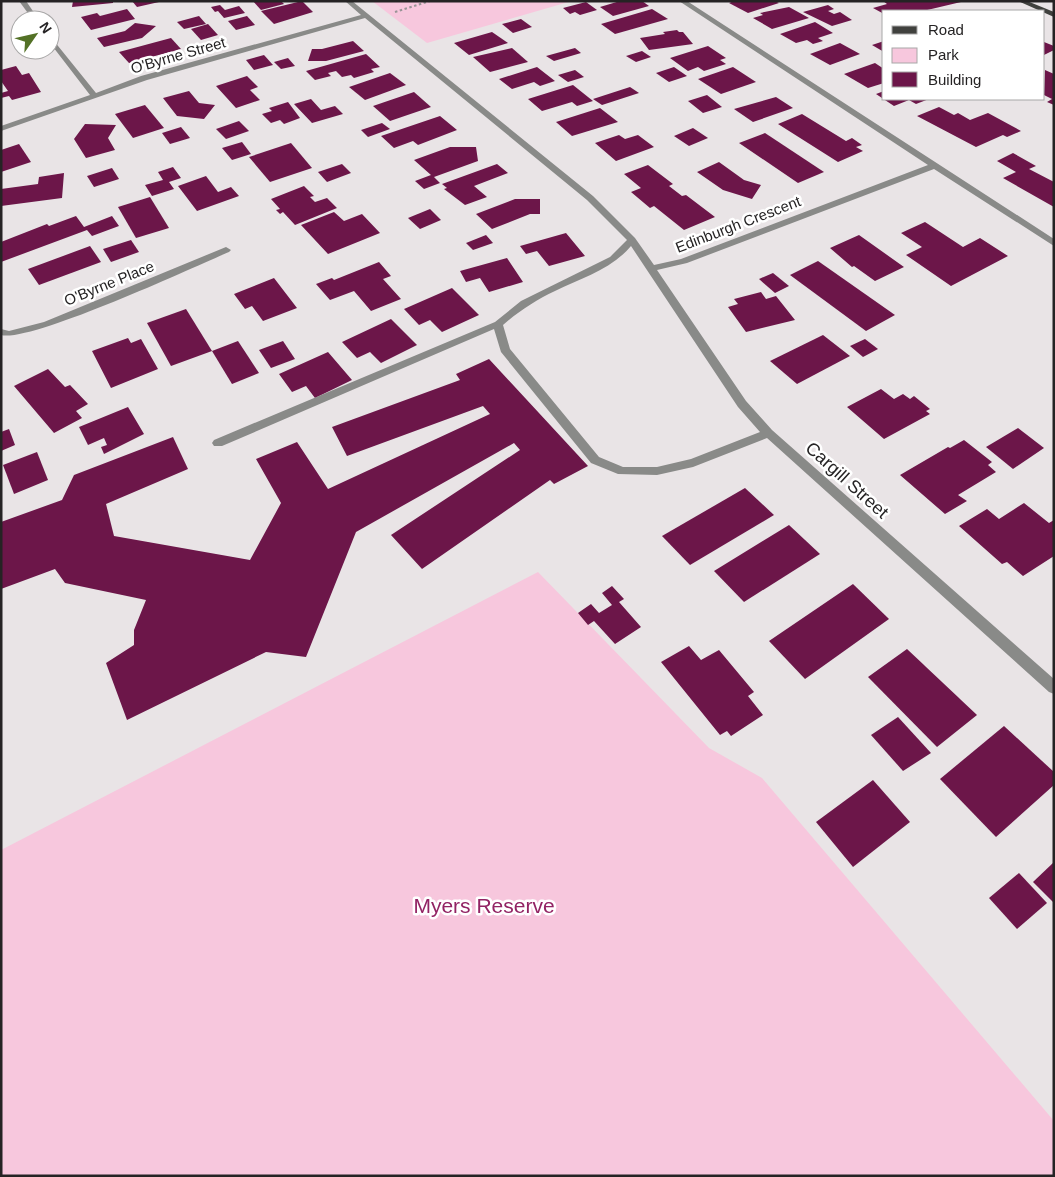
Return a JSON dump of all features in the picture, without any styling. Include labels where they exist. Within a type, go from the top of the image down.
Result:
[{"type":"main road","points":[[1022,1],[1043,10]]},
{"type":"street","points":[[348,1],[590,198],[632,240],[651,269]]},
{"type":"street","points":[[682,1],[1054,243]]},
{"type":"street","name":"O'Byrne Street","points":[[1,129],[144,78],[366,16]]},
{"type":"street","points":[[60,51],[94,95]]},
{"type":"street","name":"Edinburgh Crescent","points":[[651,269],[684,261],[933,166]]},
{"type":"street","points":[[218,443],[498,324],[513,309],[531,298],[615,259],[632,240]]},
{"type":"street","name":"O'Byrne Place","points":[[1,332],[10,334],[38,328],[226,250]]},
{"type":"street","name":"Cargill Street","points":[[651,269],[742,404],[768,433],[1054,688]]},
{"type":"street","points":[[498,324],[505,350],[595,460],[622,471],[657,471],[693,463],[768,433]]},
{"type":"path","points":[[394,13],[430,1]]},
{"type":"green space","points":[[372,1],[572,1],[427,43]]},
{"type":"green space","name":"Myers Reserve","points":[[538,572],[709,748],[762,778],[1054,1121],[1054,1176],[1,1176],[1,850]]},
{"type":"building","points":[[73,1],[113,1],[113,3],[72,7]]},
{"type":"building","points":[[132,1],[159,1],[159,2],[137,7]]},
{"type":"building","points":[[253,1],[281,1],[284,4],[261,10]]},
{"type":"building","points":[[302,1],[313,12],[274,24],[261,11]]},
{"type":"building","points":[[620,1],[642,1],[649,6],[613,16],[600,7]]},
{"type":"building","points":[[734,1],[775,1],[779,3],[748,13],[729,3]]},
{"type":"building","points":[[883,1],[961,1],[927,10],[882,10],[882,13],[873,8],[887,4]]},
{"type":"building","points":[[586,2],[597,10],[580,15],[575,12],[570,14],[563,8]]},
{"type":"building","points":[[220,5],[225,10],[239,6],[245,13],[224,18],[211,7]]},
{"type":"building","points":[[828,5],[834,9],[828,11],[834,14],[840,12],[852,20],[832,26],[803,12]]},
{"type":"building","points":[[789,7],[809,18],[772,29],[753,18],[763,15],[760,13]]},
{"type":"building","points":[[127,9],[135,19],[91,30],[81,17],[97,13],[100,16]]},
{"type":"building","points":[[652,9],[668,19],[615,34],[601,24]]},
{"type":"building","points":[[199,16],[206,24],[184,29],[177,22]]},
{"type":"building","points":[[247,16],[255,25],[236,30],[228,21]]},
{"type":"building","points":[[521,19],[532,27],[513,33],[502,24]]},
{"type":"building","points":[[815,22],[833,33],[818,38],[823,41],[813,44],[807,40],[796,43],[780,34]]},
{"type":"building","points":[[135,23],[156,26],[142,38],[104,47],[97,38],[125,31]]},
{"type":"building","points":[[208,24],[218,35],[201,40],[191,29]]},
{"type":"building","points":[[677,30],[683,32],[693,44],[649,50],[640,38],[665,34],[663,32]]},
{"type":"building","points":[[492,32],[508,43],[469,55],[454,43]]},
{"type":"building","points":[[171,38],[181,49],[129,63],[119,52]]},
{"type":"building","points":[[353,41],[364,51],[326,61],[308,61],[312,49],[322,49]]},
{"type":"building","points":[[882,42],[882,51],[872,45]]},
{"type":"building","points":[[1045,42],[1054,46],[1054,50],[1045,54]]},
{"type":"building","points":[[840,43],[860,54],[830,65],[810,54]]},
{"type":"building","points":[[708,46],[726,58],[720,60],[726,64],[704,71],[698,67],[688,71],[670,58]]},
{"type":"building","points":[[512,48],[528,62],[490,72],[473,57]]},
{"type":"building","points":[[575,48],[581,53],[554,61],[546,56]]},
{"type":"building","points":[[642,51],[651,57],[636,62],[626,56]]},
{"type":"building","points":[[366,54],[380,67],[371,69],[374,72],[354,78],[351,75],[342,77],[336,71],[328,73],[331,76],[315,80],[306,71]]},
{"type":"building","points":[[264,55],[273,65],[254,70],[246,60]]},
{"type":"building","points":[[288,58],[295,66],[281,69],[274,62]]},
{"type":"building","points":[[875,63],[882,68],[882,84],[868,88],[844,74]]},
{"type":"building","points":[[16,66],[22,75],[29,73],[41,92],[12,100],[9,96],[1,98],[1,93],[8,91],[1,81],[1,70]]},
{"type":"building","points":[[537,67],[555,81],[540,86],[534,82],[512,89],[499,79]]},
{"type":"building","points":[[674,67],[687,76],[669,82],[656,73]]},
{"type":"building","points":[[733,67],[756,82],[721,94],[698,79]]},
{"type":"building","points":[[575,70],[584,77],[568,82],[558,75]]},
{"type":"building","points":[[1045,70],[1054,74],[1054,105],[1047,102],[1052,99],[1045,96]]},
{"type":"building","points":[[390,73],[406,85],[365,100],[349,87]]},
{"type":"building","points":[[247,76],[258,87],[250,90],[260,100],[236,108],[216,86]]},
{"type":"building","points":[[573,85],[593,101],[577,106],[572,102],[542,111],[528,99]]},
{"type":"building","points":[[630,87],[639,93],[602,105],[593,99]]},
{"type":"building","points":[[189,91],[199,103],[215,105],[204,119],[177,116],[163,98]]},
{"type":"building","points":[[414,92],[431,107],[390,121],[373,106]]},
{"type":"building","points":[[882,92],[882,98],[876,94]]},
{"type":"building","points":[[707,95],[722,107],[703,113],[688,101]]},
{"type":"building","points":[[776,97],[793,108],[753,122],[734,109]]},
{"type":"building","points":[[311,99],[321,110],[335,106],[343,114],[312,123],[294,104]]},
{"type":"building","points":[[885,100],[909,100],[894,106]]},
{"type":"building","points":[[909,100],[926,100],[916,104]]},
{"type":"building","points":[[288,102],[300,118],[284,124],[280,120],[271,123],[262,114],[272,111],[269,108]]},
{"type":"building","points":[[145,105],[164,128],[133,138],[115,114]]},
{"type":"building","points":[[939,107],[954,115],[958,113],[970,120],[988,113],[1021,131],[1007,137],[1003,135],[976,147],[917,116]]},
{"type":"building","points":[[600,108],[618,122],[572,136],[556,122]]},
{"type":"building","points":[[802,114],[846,141],[852,138],[862,145],[856,147],[863,151],[838,162],[778,124]]},
{"type":"building","points":[[440,116],[457,130],[418,145],[413,141],[394,148],[381,136]]},
{"type":"building","points":[[239,121],[249,131],[226,139],[216,129]]},
{"type":"building","points":[[382,123],[390,129],[368,137],[361,130]]},
{"type":"building","points":[[85,124],[116,125],[108,138],[115,150],[86,158],[74,139]]},
{"type":"building","points":[[181,127],[190,138],[170,144],[162,133]]},
{"type":"building","points":[[693,128],[708,138],[689,146],[674,136]]},
{"type":"building","points":[[765,133],[824,172],[798,183],[739,143]]},
{"type":"building","points":[[619,135],[625,139],[638,135],[654,147],[616,161],[595,143]]},
{"type":"building","points":[[242,142],[251,154],[232,160],[222,148]]},
{"type":"building","points":[[291,143],[312,168],[270,182],[249,157]]},
{"type":"building","points":[[19,144],[31,162],[1,172],[1,150]]},
{"type":"building","points":[[450,147],[476,147],[478,161],[434,177],[440,183],[424,189],[415,181],[431,175],[414,160]]},
{"type":"building","points":[[1013,153],[1036,166],[1029,169],[1054,182],[1054,207],[1003,178],[1016,172],[997,161]]},
{"type":"building","points":[[719,162],[744,180],[761,185],[752,199],[723,190],[697,172]]},
{"type":"building","points":[[342,164],[351,173],[327,182],[318,172]]},
{"type":"building","points":[[497,164],[508,173],[474,186],[487,197],[465,205],[444,189],[447,188],[442,184]]},
{"type":"building","points":[[648,165],[673,184],[669,186],[682,196],[686,195],[715,217],[684,230],[654,206],[650,208],[631,192],[641,188],[624,174]]},
{"type":"building","points":[[173,167],[181,178],[169,182],[174,189],[152,196],[145,185],[163,180],[158,172]]},
{"type":"building","points":[[112,168],[119,179],[94,187],[87,176]]},
{"type":"building","points":[[64,173],[62,198],[1,206],[1,189],[38,184],[39,177]]},
{"type":"building","points":[[206,176],[218,192],[231,187],[239,196],[197,211],[178,186]]},
{"type":"building","points":[[304,186],[314,196],[310,197],[315,202],[327,198],[337,208],[295,225],[283,212],[280,214],[276,210],[280,209],[271,199]]},
{"type":"building","points":[[150,197],[169,228],[136,238],[118,207]]},
{"type":"building","points":[[515,199],[540,199],[540,214],[530,214],[492,229],[476,214]]},
{"type":"building","points":[[430,209],[441,220],[420,229],[408,218]]},
{"type":"building","points":[[334,212],[344,221],[362,214],[380,233],[328,254],[301,225]]},
{"type":"building","points":[[76,216],[84,227],[112,216],[119,226],[92,236],[87,230],[1,262],[1,242],[47,224],[49,226]]},
{"type":"building","points":[[925,222],[963,247],[980,238],[1008,256],[951,286],[906,255],[922,247],[901,233]]},
{"type":"building","points":[[566,233],[585,256],[549,266],[537,251],[526,254],[520,246]]},
{"type":"building","points":[[486,235],[493,243],[473,250],[466,243]]},
{"type":"building","points":[[859,235],[904,267],[875,281],[854,266],[852,267],[830,248]]},
{"type":"building","points":[[131,240],[139,252],[111,262],[103,249]]},
{"type":"building","points":[[90,246],[101,262],[39,285],[28,269]]},
{"type":"building","points":[[507,258],[523,282],[489,292],[480,278],[466,282],[460,271]]},
{"type":"building","points":[[818,261],[895,315],[866,331],[790,275]]},
{"type":"building","points":[[379,262],[391,276],[383,279],[401,299],[371,311],[354,291],[330,300],[316,284],[332,278],[334,280]]},
{"type":"building","points":[[773,273],[789,286],[775,293],[759,279]]},
{"type":"building","points":[[274,278],[297,308],[263,321],[252,306],[245,309],[234,294]]},
{"type":"building","points":[[452,288],[479,315],[442,332],[430,320],[419,325],[404,309]]},
{"type":"building","points":[[761,292],[766,299],[776,296],[795,320],[746,332],[728,307],[738,304],[734,299]]},
{"type":"building","points":[[186,309],[212,351],[171,366],[147,323]]},
{"type":"building","points":[[391,319],[417,345],[381,363],[370,352],[357,358],[342,342]]},
{"type":"building","points":[[823,335],[850,356],[797,384],[770,361]]},
{"type":"building","points":[[128,338],[131,343],[141,339],[158,369],[111,388],[92,351]]},
{"type":"building","points":[[865,339],[878,349],[863,357],[850,346]]},
{"type":"building","points":[[238,341],[259,373],[232,384],[212,351]]},
{"type":"building","points":[[283,341],[295,359],[271,368],[259,350]]},
{"type":"building","points":[[328,352],[352,380],[315,398],[306,386],[292,392],[279,374]]},
{"type":"building","points":[[489,359],[588,466],[554,484],[550,480],[422,569],[391,535],[520,450],[514,443],[356,532],[306,657],[266,652],[127,720],[106,663],[134,645],[134,630],[146,600],[65,583],[55,569],[1,589],[1,522],[62,500],[74,475],[173,437],[188,469],[106,504],[114,536],[250,560],[281,503],[256,459],[297,442],[328,489],[490,414],[483,406],[347,456],[332,427],[460,380],[456,374]]},
{"type":"building","points":[[48,369],[65,387],[70,385],[88,404],[76,411],[82,418],[54,433],[14,386]]},
{"type":"building","points":[[881,389],[894,399],[903,394],[910,399],[914,396],[930,409],[926,411],[930,414],[884,439],[847,407]]},
{"type":"building","points":[[128,407],[144,434],[104,454],[101,447],[107,445],[104,438],[88,445],[79,427]]},
{"type":"building","points":[[1018,428],[1044,448],[1013,469],[986,447]]},
{"type":"building","points":[[9,429],[15,445],[1,451],[1,432]]},
{"type":"building","points":[[964,440],[992,462],[988,465],[996,472],[958,495],[967,501],[945,514],[900,475],[948,447],[950,448]]},
{"type":"building","points":[[37,452],[48,480],[14,494],[3,465]]},
{"type":"building","points":[[745,488],[774,515],[690,565],[662,536]]},
{"type":"building","points":[[1024,503],[1049,523],[1054,520],[1054,556],[1023,576],[1007,562],[1002,564],[959,526],[987,509],[999,519]]},
{"type":"building","points":[[789,525],[820,554],[744,602],[714,571]]},
{"type":"building","points":[[853,584],[889,619],[805,679],[769,641]]},
{"type":"building","points":[[612,586],[624,599],[619,602],[641,627],[615,644],[594,621],[588,625],[578,613],[591,604],[599,613],[612,605],[602,593]]},
{"type":"building","points":[[689,646],[701,660],[719,650],[754,692],[748,696],[763,715],[731,736],[727,731],[720,735],[661,662]]},
{"type":"building","points":[[907,649],[977,715],[937,747],[868,677]]},
{"type":"building","points":[[898,717],[931,753],[903,771],[871,735]]},
{"type":"building","points":[[1004,726],[1054,772],[1054,785],[996,837],[940,779]]},
{"type":"building","points":[[873,780],[910,822],[853,867],[816,822]]},
{"type":"building","points":[[1054,862],[1054,903],[1033,882]]},
{"type":"building","points":[[1019,873],[1047,903],[1017,929],[989,898]]}]
